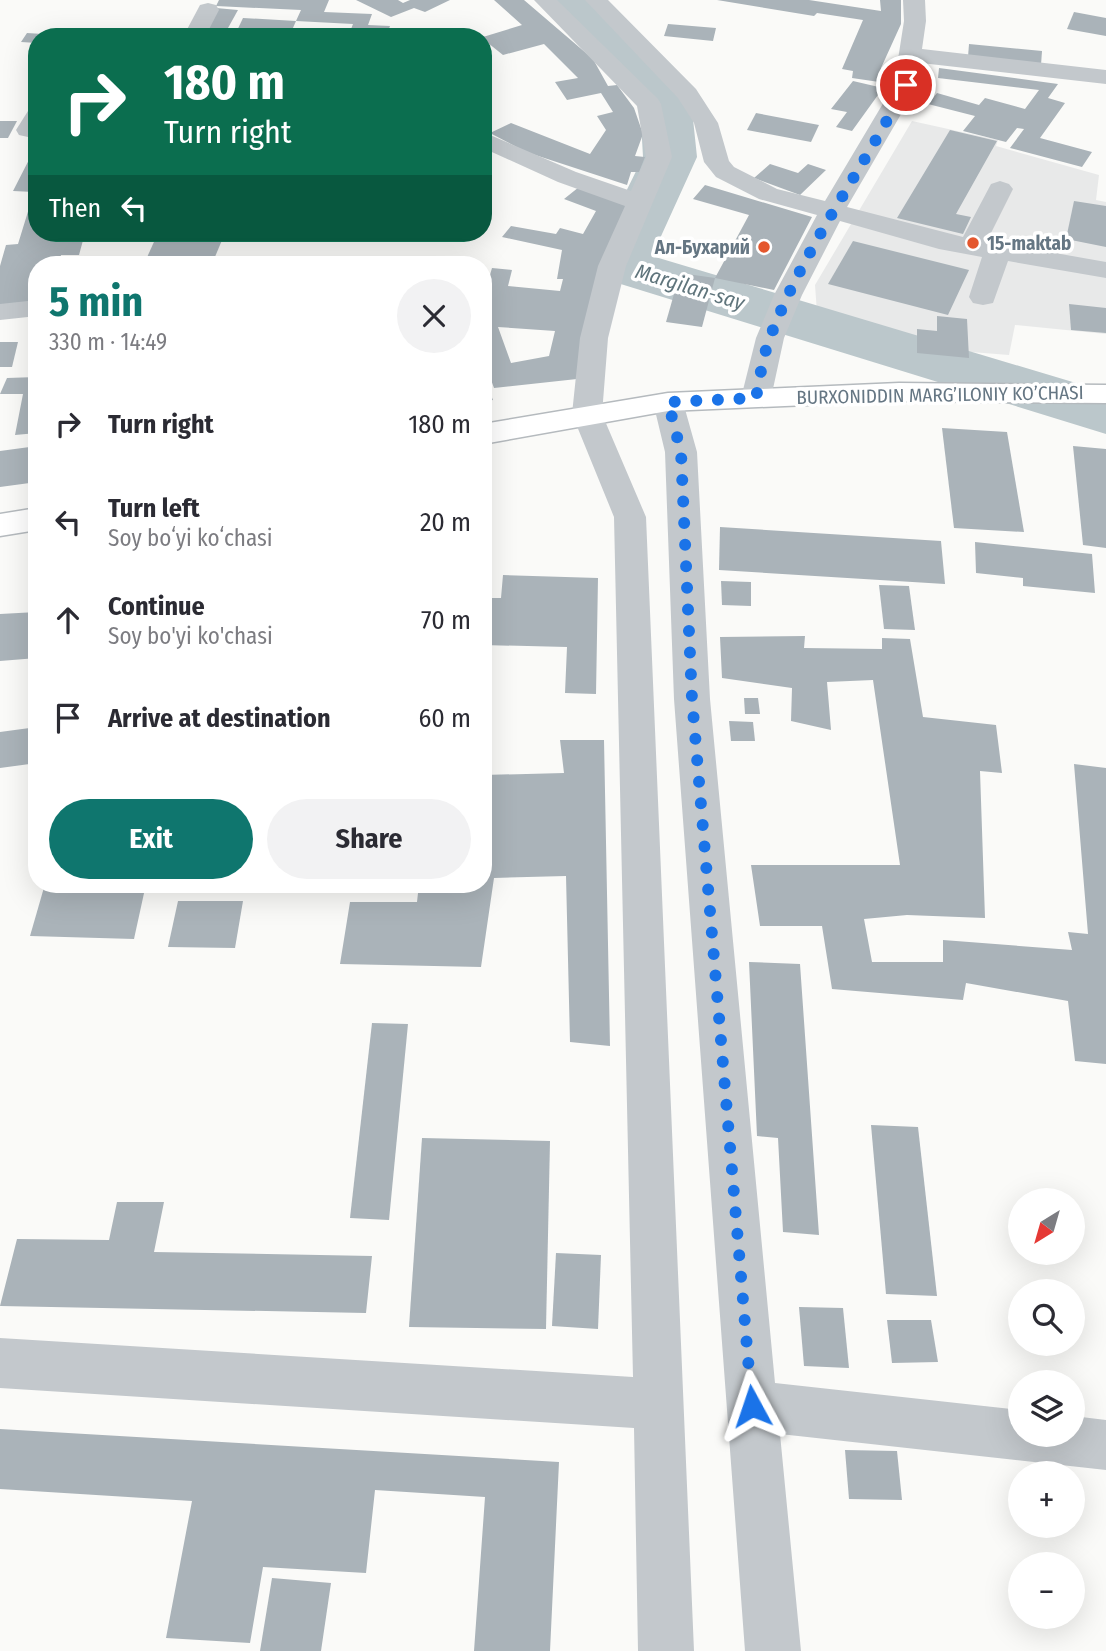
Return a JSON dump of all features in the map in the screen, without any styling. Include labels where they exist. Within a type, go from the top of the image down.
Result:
[{"type":"main road","name":"BURXONIDDIN MARG’ILONIY KO’CHASI","points":[[492,432],[668,402],[899,392],[1106,394]]},
{"type":"main road","points":[[0,524],[28,520]]},
{"type":"street","points":[[545,0],[649,104],[659,157],[612,266],[597,326],[587,414],[630,517],[666,1651]]},
{"type":"street","points":[[596,0],[688,94],[706,123],[717,162],[725,172],[742,183],[768,194],[939,241],[1106,270]]},
{"type":"street","points":[[756,398],[770,338],[788,295],[832,211],[906,85],[912,55],[914,0]]},
{"type":"street","points":[[199,28],[208,10]]},
{"type":"street","points":[[912,55],[1106,77]]},
{"type":"street","points":[[492,143],[567,177],[640,203]]},
{"type":"street","points":[[983,297],[984,249],[1000,189]]},
{"type":"street","points":[[0,312],[28,309]]},
{"type":"street","points":[[668,402],[681,452],[692,699],[773,1651]]},
{"type":"street","points":[[0,1363],[658,1404]]},
{"type":"street","points":[[752,1406],[1106,1445]]},
{"type":"shaded area","name":"15-maktab","points":[[912,121],[998,140],[996,146],[1099,175],[1096,200],[1106,202],[1106,334],[1015,325],[1009,355],[819,340],[815,285]]},
{"type":"building","points":[[219,0],[329,0],[324,12],[372,14],[368,25],[390,26],[351,28],[353,24],[296,21],[301,10],[216,6]]},
{"type":"building","points":[[356,0],[398,0],[403,3],[410,0],[450,0],[425,12],[414,8],[391,17]]},
{"type":"building","points":[[494,0],[524,0],[593,59],[608,86],[617,85],[634,108],[643,134],[635,156],[645,157],[639,172],[631,172],[627,185],[526,152],[492,134],[511,123],[590,154],[606,130],[597,116],[613,112],[601,93],[567,100],[555,82],[578,78],[544,44],[503,55],[492,46],[492,34],[522,25]]},
{"type":"building","points":[[717,0],[809,0],[881,11],[880,0],[901,0],[901,24],[881,68],[893,70],[886,83],[852,78],[853,71],[842,69],[863,20],[817,13],[814,16]]},
{"type":"building","points":[[216,8],[238,10],[228,28],[204,28]]},
{"type":"building","points":[[1074,12],[1106,18],[1106,36],[1067,29]]},
{"type":"building","points":[[243,18],[296,21],[293,28],[238,28]]},
{"type":"building","points":[[668,24],[716,28],[713,41],[664,36]]},
{"type":"building","points":[[27,33],[28,33],[28,42],[21,42]]},
{"type":"building","points":[[969,44],[1042,51],[1041,65],[968,57]]},
{"type":"building","points":[[939,68],[1058,84],[1048,98],[1065,103],[1040,138],[1092,152],[1082,167],[1010,148],[1024,129],[1017,128],[1006,142],[963,131],[975,116],[928,104],[937,93],[979,105],[985,98],[1025,109],[1039,90],[938,78]]},
{"type":"building","points":[[853,81],[883,88],[852,131],[836,127],[847,112],[831,109]]},
{"type":"building","points":[[756,113],[819,125],[811,142],[747,130]]},
{"type":"building","points":[[0,121],[17,121],[8,138],[0,138]]},
{"type":"building","points":[[950,130],[997,141],[956,214],[971,217],[963,234],[897,218]]},
{"type":"building","points":[[28,162],[28,192],[13,191]]},
{"type":"building","points":[[770,164],[798,173],[808,164],[826,170],[800,195],[754,178]]},
{"type":"building","name":"Ал-Бухарий","points":[[705,185],[812,217],[774,290],[715,278],[749,215],[693,199]]},
{"type":"building","points":[[579,187],[630,207],[577,379],[494,388],[492,268],[512,270],[508,286],[560,291],[563,279],[557,279],[562,250],[502,237],[511,226],[556,234],[560,228],[583,234],[596,211],[564,199]],"holes":[[[498,327],[555,331],[549,356],[511,363]]]},
{"type":"building","points":[[1074,201],[1106,206],[1106,247],[1066,239]]},
{"type":"building","points":[[28,212],[28,242],[83,242],[79,255],[28,256],[28,306],[0,307],[0,266],[6,245],[18,244]]},
{"type":"building","points":[[853,241],[969,270],[948,315],[828,284]]},
{"type":"building","points":[[154,242],[221,242],[215,256],[148,256]]},
{"type":"building","name":"Ал-Бухарий","points":[[680,273],[715,278],[702,327],[666,322]]},
{"type":"building","points":[[1069,304],[1106,308],[1106,333],[1071,330]]},
{"type":"building","points":[[937,316],[967,319],[969,358],[917,353],[917,329],[937,331]]},
{"type":"building","points":[[0,342],[18,342],[12,367],[0,367]]},
{"type":"building","points":[[28,377],[28,434],[15,435],[23,394],[0,394],[7,378]]},
{"type":"building","points":[[942,428],[1007,432],[1024,532],[954,528]]},
{"type":"building","points":[[1073,446],[1106,449],[1106,548],[1083,545]]},
{"type":"building","points":[[28,447],[28,483],[0,487],[0,451]]},
{"type":"building","points":[[720,527],[941,541],[945,584],[719,570]]},
{"type":"building","points":[[975,542],[1092,554],[1095,593],[1023,586],[1023,578],[976,573]]},
{"type":"building","points":[[503,575],[598,578],[596,694],[565,693],[567,647],[492,645],[492,598],[501,598]]},
{"type":"building","points":[[721,581],[751,582],[751,606],[722,605]]},
{"type":"building","points":[[879,585],[909,586],[915,630],[884,629]]},
{"type":"building","points":[[28,612],[28,659],[0,661],[0,614]]},
{"type":"building","points":[[805,636],[804,648],[882,649],[882,638],[910,639],[923,717],[996,725],[1002,773],[980,771],[985,918],[907,915],[864,919],[872,962],[943,962],[943,940],[1072,950],[1068,932],[1088,934],[1074,764],[1106,768],[1106,1064],[1075,1061],[1068,1001],[966,983],[963,1000],[832,989],[822,926],[760,926],[751,865],[900,865],[873,680],[827,682],[831,730],[791,721],[792,688],[722,678],[720,637]]},
{"type":"building","points":[[744,698],[758,698],[760,714],[745,714]]},
{"type":"building","points":[[729,721],[753,722],[755,741],[731,741]]},
{"type":"building","points":[[28,728],[28,764],[0,768],[0,732]]},
{"type":"building","points":[[560,740],[604,740],[610,1046],[570,1042],[566,876],[494,878],[492,892],[492,775],[564,773]]},
{"type":"building","points":[[42,893],[144,893],[134,939],[30,936]]},
{"type":"building","points":[[418,893],[492,893],[481,967],[340,964],[350,902],[417,902]]},
{"type":"building","points":[[178,901],[243,901],[235,948],[168,947]]},
{"type":"building","points":[[749,962],[800,964],[819,1235],[783,1232],[778,1138],[757,1136]]},
{"type":"building","points":[[372,1023],[408,1024],[389,1220],[350,1218]]},
{"type":"building","points":[[871,1125],[918,1127],[937,1296],[886,1294]]},
{"type":"building","points":[[422,1138],[550,1141],[546,1329],[409,1327]]},
{"type":"building","points":[[117,1202],[164,1202],[154,1252],[372,1256],[366,1313],[0,1306],[17,1239],[109,1240]]},
{"type":"building","points":[[556,1253],[601,1255],[598,1329],[552,1326]]},
{"type":"building","points":[[799,1307],[843,1308],[849,1368],[804,1366]]},
{"type":"building","points":[[887,1320],[931,1320],[938,1362],[892,1363]]},
{"type":"building","points":[[0,1429],[559,1462],[550,1651],[474,1651],[485,1497],[375,1490],[366,1573],[263,1567],[250,1643],[166,1638],[192,1501],[0,1489]]},
{"type":"building","points":[[845,1450],[897,1451],[902,1500],[849,1499]]},
{"type":"building","points":[[272,1578],[331,1583],[321,1651],[260,1651]]},
{"type":"waterway","name":"Margilan-say","points":[[564,0],[665,100],[670,157],[619,265],[1106,413]]},
{"type":"place","name":"15-maktab","points":[[973,243]]},
{"type":"place","name":"Ал-Бухарий","points":[[764,247]]},
{"type":"route","points":[[752,1406],[692,699],[681,452],[668,402],[756,398],[770,338],[788,295],[832,211],[906,85]]}]
